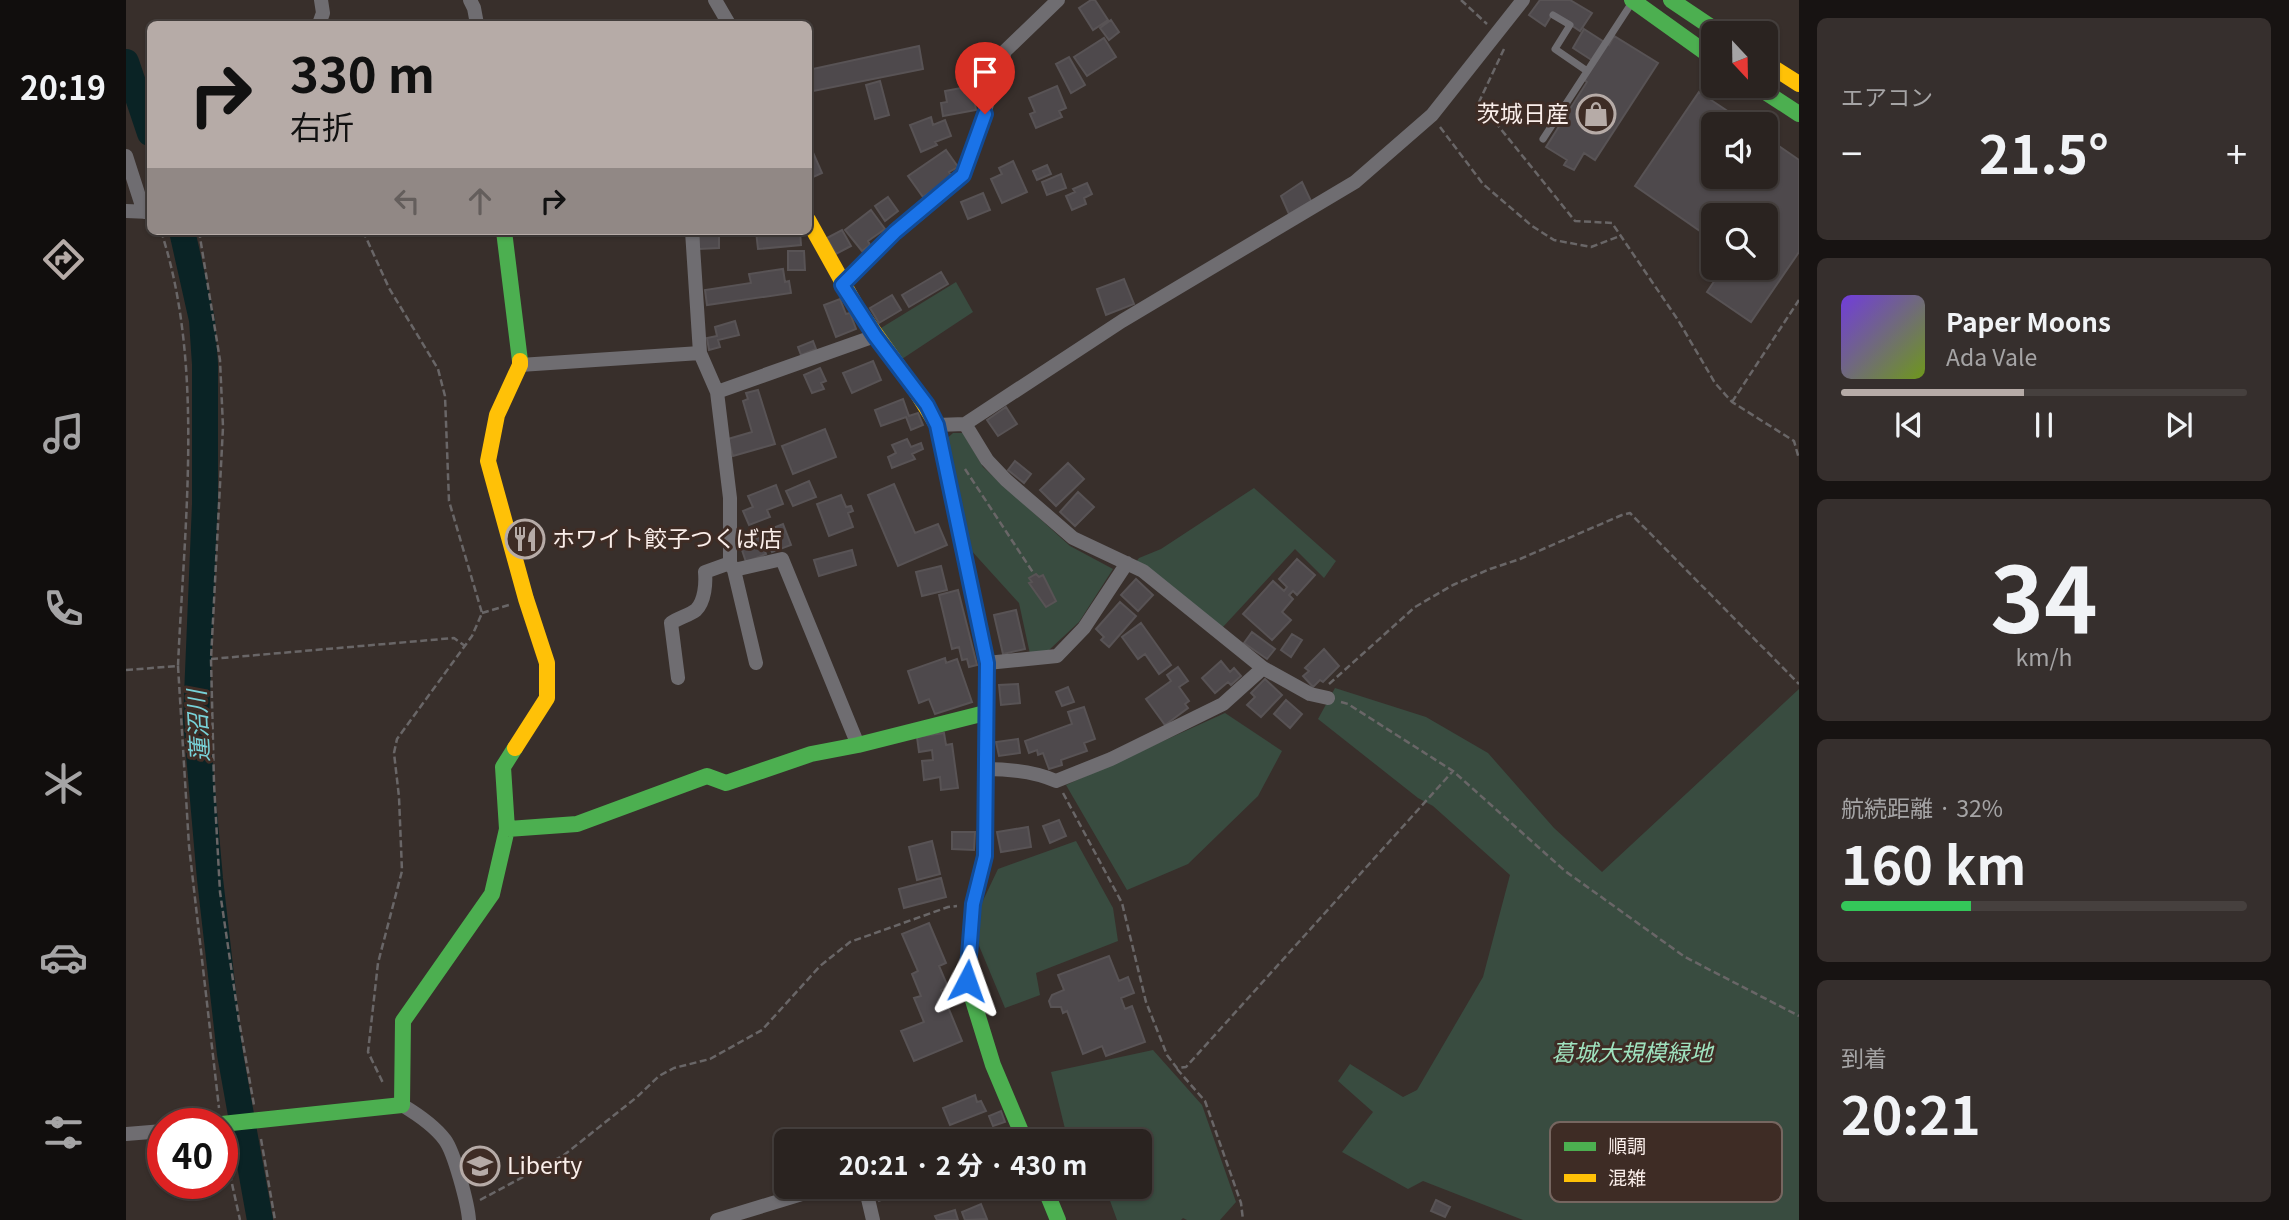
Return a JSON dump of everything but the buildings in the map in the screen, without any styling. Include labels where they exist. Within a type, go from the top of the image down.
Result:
[{"type":"street","points":[[320,21],[323,13],[321,0]]},
{"type":"street","points":[[470,0],[476,21]]},
{"type":"street","points":[[715,0],[727,21]]},
{"type":"street","points":[[842,285],[895,232],[963,175],[1006,51],[1058,0]]},
{"type":"street","points":[[937,425],[965,424],[1122,321],[1355,181],[1432,115],[1523,0]]},
{"type":"street","points":[[1632,0],[1701,49]]},
{"type":"street","points":[[1671,0],[1702,21]]},
{"type":"street","points":[[1778,71],[1799,84]]},
{"type":"street","points":[[1774,98],[1799,114]]},
{"type":"street","points":[[126,156],[147,212],[126,211]]},
{"type":"street","points":[[812,228],[842,285],[875,336],[927,405],[937,425],[987,663],[985,856],[973,904],[967,981],[993,1065],[1020,1129]]},
{"type":"street","points":[[402,1105],[403,1021],[492,894],[507,829],[503,766],[529,730],[547,698],[547,663],[526,599],[488,461],[497,415],[520,365],[504,235]]},
{"type":"street","points":[[692,235],[700,353],[717,392],[730,498],[732,567],[756,663]]},
{"type":"street","points":[[717,392],[875,336]]},
{"type":"street","points":[[520,365],[700,353]]},
{"type":"street","points":[[965,424],[987,460],[1073,538],[1143,570],[1263,668],[1310,694],[1328,698]]},
{"type":"street","points":[[678,678],[671,622],[696,610],[702,600],[705,572],[782,559],[858,745]]},
{"type":"street","points":[[987,663],[1056,656],[1084,628],[1127,563]]},
{"type":"street","points":[[985,769],[1034,774],[1056,781],[1111,759],[1223,704],[1263,668]]},
{"type":"street","points":[[507,829],[577,824],[707,776],[726,783],[811,754],[985,713]]},
{"type":"street","points":[[238,1123],[402,1105],[421,1117],[446,1141],[468,1213]]},
{"type":"street","points":[[126,1135],[147,1133]]},
{"type":"street","points":[[717,1220],[786,1199]]},
{"type":"street","points":[[868,1199],[873,1220]]},
{"type":"street","points":[[1049,1199],[1056,1220]]},
{"type":"lane","points":[[1543,139],[1632,0]]},
{"type":"lane","points":[[1553,15],[1570,25],[1555,49],[1587,71]]},
{"type":"path","points":[[1461,0],[1507,43],[1479,102],[1575,221],[1612,223],[1678,320],[1715,383],[1732,402],[1794,441],[1799,458]]},
{"type":"path","points":[[1432,115],[1483,184],[1532,226],[1554,240],[1591,247],[1621,236]]},
{"type":"path","points":[[162,235],[176,291],[184,352],[189,430],[178,666],[188,846],[220,1108]]},
{"type":"path","points":[[200,235],[220,360],[223,426],[211,659],[220,892],[239,1021],[275,1220]]},
{"type":"path","points":[[365,235],[389,288],[438,369],[445,396],[449,501],[482,613],[472,636],[397,739],[394,753],[402,872],[378,963],[368,1052],[388,1094],[402,1105]]},
{"type":"path","points":[[1732,402],[1799,300]]},
{"type":"path","points":[[963,465],[1034,575]]},
{"type":"path","points":[[1310,694],[1325,688],[1415,607],[1453,585],[1630,513],[1799,684]]},
{"type":"path","points":[[482,613],[526,599]]},
{"type":"path","points":[[211,659],[454,638],[465,646]]},
{"type":"path","points":[[126,670],[178,666]]},
{"type":"path","points":[[1328,698],[1348,704],[1454,771],[1565,871],[1685,957],[1799,1016]]},
{"type":"path","points":[[1177,1068],[1186,1067],[1454,771]]},
{"type":"path","points":[[1056,781],[1122,902],[1146,1002],[1167,1055],[1205,1101],[1241,1203],[1243,1220]]},
{"type":"path","points":[[468,1213],[564,1155],[659,1076],[674,1068],[710,1059],[762,1030],[820,966],[850,942],[948,907],[973,904]]},
{"type":"path","points":[[236,1199],[240,1220]]},
{"type":"green space","points":[[956,282],[973,312],[902,359],[881,328]]},
{"type":"green space","points":[[953,433],[963,433],[983,467],[1070,546],[1113,569],[1079,622],[1049,650],[1030,654],[1019,603],[969,548],[944,441]]},
{"type":"green space","points":[[1254,488],[1336,561],[1324,578],[1295,549],[1222,628],[1136,562],[1139,558],[1161,549]]},
{"type":"green space","name":"葛城大規模緑地","points":[[1335,688],[1426,717],[1488,753],[1554,828],[1602,872],[1799,689],[1799,1220],[1523,1220],[1423,1181],[1408,1189],[1342,1152],[1373,1112],[1338,1081],[1350,1064],[1403,1097],[1417,1090],[1483,977],[1510,875],[1433,806],[1418,798],[1318,719]]},
{"type":"green space","points":[[1225,713],[1282,751],[1258,796],[1188,864],[1127,890],[1066,785]]},
{"type":"green space","points":[[1076,841],[1113,908],[1118,941],[1036,973],[1040,995],[1005,1008],[977,941],[977,913],[998,869]]},
{"type":"green space","points":[[1153,1050],[1202,1105],[1236,1202],[1220,1220],[1117,1220],[1109,1199],[1152,1199],[1152,1129],[1065,1129],[1051,1072]]},
{"type":"waterway","name":"蓮沼川","points":[[126,62],[147,124]]},
{"type":"waterway","name":"蓮沼川","points":[[183,235],[202,320],[205,364],[205,504],[196,720],[210,879],[230,1054],[260,1220]]},
{"type":"traffic: fast","points":[[1632,0],[1701,49]]},
{"type":"traffic: fast","points":[[1671,0],[1702,21]]},
{"type":"traffic: fast","points":[[1774,98],[1799,114]]},
{"type":"traffic: fast","points":[[504,235],[520,361]]},
{"type":"traffic: fast","points":[[983,643],[987,663],[985,856],[973,904],[967,981],[993,1065],[1020,1129]]},
{"type":"traffic: fast","points":[[507,829],[577,824],[707,776],[726,783],[811,754],[985,713]]},
{"type":"traffic: fast","points":[[238,1122],[402,1105],[403,1021],[492,894],[507,829],[503,767],[515,748]]},
{"type":"traffic: fast","points":[[1049,1199],[1058,1220]]},
{"type":"traffic: slow","points":[[1778,71],[1799,84]]},
{"type":"traffic: slow","points":[[812,227],[857,308],[937,425],[983,643]]},
{"type":"traffic: slow","points":[[515,748],[547,698],[547,663],[526,599],[488,461],[497,415],[520,361]]},
{"type":"place","name":"茨城日産","points":[[1596,114]]},
{"type":"place","name":"ホワイト餃子つくば店","points":[[525,539]]},
{"type":"place","name":"Liberty","points":[[480,1166]]},
{"type":"route","points":[[967,981],[973,904],[985,856],[987,663],[937,425],[927,405],[875,336],[842,285],[895,232],[963,175],[985,114]]}]
